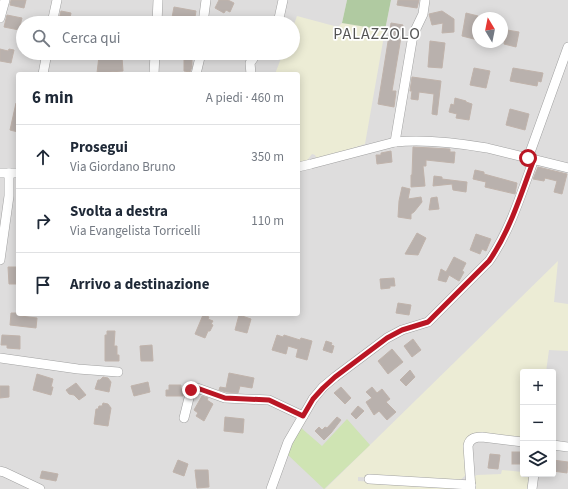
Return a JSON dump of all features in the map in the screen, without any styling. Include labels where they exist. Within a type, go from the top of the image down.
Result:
[{"type":"street","points":[[0,18],[5,0]]},
{"type":"street","points":[[54,16],[57,0]]},
{"type":"street","points":[[157,16],[158,0]]},
{"type":"street","points":[[205,16],[206,0]]},
{"type":"street","points":[[280,16],[283,0]]},
{"type":"street","points":[[395,142],[413,35],[423,14],[425,0]]},
{"type":"street","points":[[271,489],[288,442],[313,399],[323,388],[335,377],[387,338],[402,330],[428,322],[489,261],[513,215],[568,47]]},
{"type":"street","points":[[43,72],[46,60]]},
{"type":"street","points":[[154,72],[155,60]]},
{"type":"street","points":[[196,72],[199,60]]},
{"type":"street","points":[[250,72],[250,63],[252,60]]},
{"type":"street","points":[[300,167],[395,142],[420,141],[487,148],[568,168]]},
{"type":"street","points":[[0,260],[9,196],[9,173]]},
{"type":"street","points":[[0,358],[78,369],[118,372]]},
{"type":"street","points":[[184,418],[191,390],[197,388],[225,398],[269,400],[303,416]]},
{"type":"street","points":[[368,479],[471,487],[468,446],[472,439],[482,437],[520,442]]},
{"type":"street","points":[[556,445],[568,447]]},
{"type":"street","points":[[0,471],[40,489]]},
{"type":"street","points":[[532,489],[534,477]]},
{"type":"shaded area","points":[[0,0],[347,0],[342,23],[385,29],[391,0],[568,0],[568,489],[0,489]]},
{"type":"green space","points":[[347,0],[391,0],[385,30],[342,23]]},
{"type":"green space","points":[[300,17],[338,27],[342,23],[385,30],[365,144],[317,160],[315,155],[312,154],[306,162],[300,163],[300,72],[276,72],[280,60],[300,60]]},
{"type":"green space","points":[[558,261],[554,302],[568,304],[568,351],[549,350],[546,369],[520,369],[520,440],[471,437],[467,474],[458,482],[358,477],[358,481],[448,486],[459,489],[325,489]]},
{"type":"green space","points":[[347,419],[370,445],[324,489],[288,455],[300,427],[322,446]]},
{"type":"green space","points":[[502,470],[520,472],[520,477],[531,477],[529,489],[474,489],[473,477],[477,475],[501,474]]},
{"type":"building","points":[[11,0],[26,0],[24,8],[10,5]]},
{"type":"building","points":[[219,0],[228,0],[234,3],[230,12],[226,10],[224,13],[215,8]]},
{"type":"building","points":[[398,0],[419,0],[417,8],[397,5]]},
{"type":"building","points":[[174,7],[196,11],[195,16],[172,16]]},
{"type":"building","points":[[61,11],[71,13],[70,16],[60,16]]},
{"type":"building","points":[[442,11],[454,19],[454,32],[442,33],[443,23],[432,25],[429,14]]},
{"type":"building","points":[[466,13],[472,14],[472,38],[462,36]]},
{"type":"building","points":[[7,15],[16,17],[16,29],[4,27]]},
{"type":"building","points":[[391,23],[403,25],[392,91],[396,91],[394,107],[378,104]]},
{"type":"building","points":[[508,30],[519,32],[516,47],[508,45]]},
{"type":"building","points":[[430,41],[445,43],[442,68],[428,67]]},
{"type":"building","points":[[0,49],[8,51],[9,49],[14,50],[11,63],[0,61]]},
{"type":"building","points":[[99,60],[122,60],[123,71],[97,72]]},
{"type":"building","points":[[184,60],[192,60],[190,72],[184,71]]},
{"type":"building","points":[[474,68],[490,71],[486,88],[470,85]]},
{"type":"building","points":[[513,68],[543,73],[541,82],[538,81],[537,86],[510,81]]},
{"type":"building","points":[[412,77],[441,81],[437,115],[432,114],[434,94],[419,92],[418,100],[411,99],[412,91],[410,91]]},
{"type":"building","points":[[455,98],[472,104],[469,120],[456,118],[457,114],[449,112],[451,104],[454,105]]},
{"type":"building","points":[[16,103],[16,132],[10,130]]},
{"type":"building","points":[[510,109],[529,114],[525,130],[506,125]]},
{"type":"building","points":[[413,147],[450,149],[450,152],[455,152],[454,163],[426,160],[426,166],[423,166],[425,186],[411,187]]},
{"type":"building","points":[[391,151],[392,162],[377,164],[376,155],[381,155],[381,153]]},
{"type":"building","points":[[538,167],[567,174],[562,194],[554,192],[557,181],[545,178],[544,181],[533,179]]},
{"type":"building","points":[[475,170],[517,183],[515,194],[485,187],[486,182],[473,179]]},
{"type":"building","points":[[434,176],[442,177],[442,179],[467,182],[466,192],[453,190],[452,184],[433,186]]},
{"type":"building","points":[[402,187],[410,189],[408,199],[421,197],[422,202],[411,214],[411,219],[398,217]]},
{"type":"building","points":[[437,197],[439,209],[429,210],[431,198]]},
{"type":"building","points":[[417,233],[426,238],[418,255],[405,254]]},
{"type":"building","points":[[476,234],[491,239],[486,251],[482,249],[480,254],[470,250]]},
{"type":"building","points":[[454,257],[466,263],[462,271],[464,272],[459,281],[449,275],[446,282],[438,280],[441,269],[446,272]]},
{"type":"building","points":[[8,267],[16,267],[16,284],[9,284]]},
{"type":"building","points":[[394,278],[395,286],[381,289],[380,279]]},
{"type":"building","points":[[398,303],[411,305],[409,315],[396,313]]},
{"type":"building","points":[[11,313],[16,313],[16,316],[37,318],[36,328],[10,325]]},
{"type":"building","points":[[203,316],[209,317],[208,319],[213,321],[211,324],[213,325],[205,338],[195,334]]},
{"type":"building","points":[[239,316],[251,319],[247,333],[235,330]]},
{"type":"building","points":[[107,331],[115,331],[114,346],[117,346],[119,361],[105,361],[105,335],[107,335]]},
{"type":"building","points":[[2,335],[20,336],[20,349],[7,348],[7,345],[1,345]]},
{"type":"building","points":[[277,335],[312,341],[307,360],[296,357],[298,349],[288,346],[286,354],[272,350]]},
{"type":"building","points":[[413,339],[421,350],[412,357],[404,346]]},
{"type":"building","points":[[326,341],[332,343],[331,345],[334,346],[332,353],[323,350]]},
{"type":"building","points":[[152,345],[153,361],[141,361],[140,346]]},
{"type":"building","points":[[392,349],[403,362],[388,374],[378,361]]},
{"type":"building","points":[[410,370],[415,377],[406,386],[400,380]]},
{"type":"building","points":[[229,373],[254,378],[252,388],[240,386],[238,393],[219,390],[220,387],[226,388]]},
{"type":"building","points":[[37,374],[53,379],[51,395],[33,390]]},
{"type":"building","points":[[103,377],[108,378],[111,382],[109,392],[95,389],[98,380]]},
{"type":"building","points":[[148,382],[150,392],[134,396],[131,386]]},
{"type":"building","points":[[76,383],[86,395],[79,400],[74,395],[69,394],[66,390]]},
{"type":"building","points":[[169,385],[181,385],[181,389],[184,389],[183,396],[166,396],[166,390],[169,390]]},
{"type":"building","points":[[0,386],[9,386],[9,397],[0,398]]},
{"type":"building","points":[[341,387],[351,398],[345,404],[334,393]]},
{"type":"building","points":[[372,387],[377,393],[382,389],[390,399],[386,402],[396,412],[387,420],[379,411],[374,415],[366,402],[372,398],[366,392]]},
{"type":"building","points":[[202,396],[208,398],[207,400],[213,404],[204,421],[196,416],[198,413],[194,410]]},
{"type":"building","points":[[103,403],[108,404],[111,408],[108,426],[94,424],[96,409],[98,409],[99,406],[102,406]]},
{"type":"building","points":[[358,406],[364,411],[356,419],[351,414]]},
{"type":"building","points":[[225,417],[244,419],[243,433],[224,431]]},
{"type":"building","points":[[337,417],[341,420],[324,440],[315,431],[319,427],[322,430],[325,427],[327,428]]},
{"type":"building","points":[[512,452],[520,452],[520,464],[512,464]]},
{"type":"building","points":[[490,454],[500,455],[498,469],[488,468]]},
{"type":"building","points":[[178,460],[188,464],[184,476],[173,472]]},
{"type":"building","points":[[556,460],[568,462],[567,473],[556,471]]},
{"type":"building","points":[[195,470],[208,470],[209,487],[197,488]]},
{"type":"building","points":[[42,471],[58,474],[56,481],[40,478]]},
{"type":"district","name":"PALAZZOLO","points":[[377,33]]},
{"type":"route","points":[[191,390],[197,388],[225,398],[269,400],[303,416],[313,399],[335,377],[387,338],[402,330],[428,322],[489,261],[513,215],[534,159],[528,158]]}]
